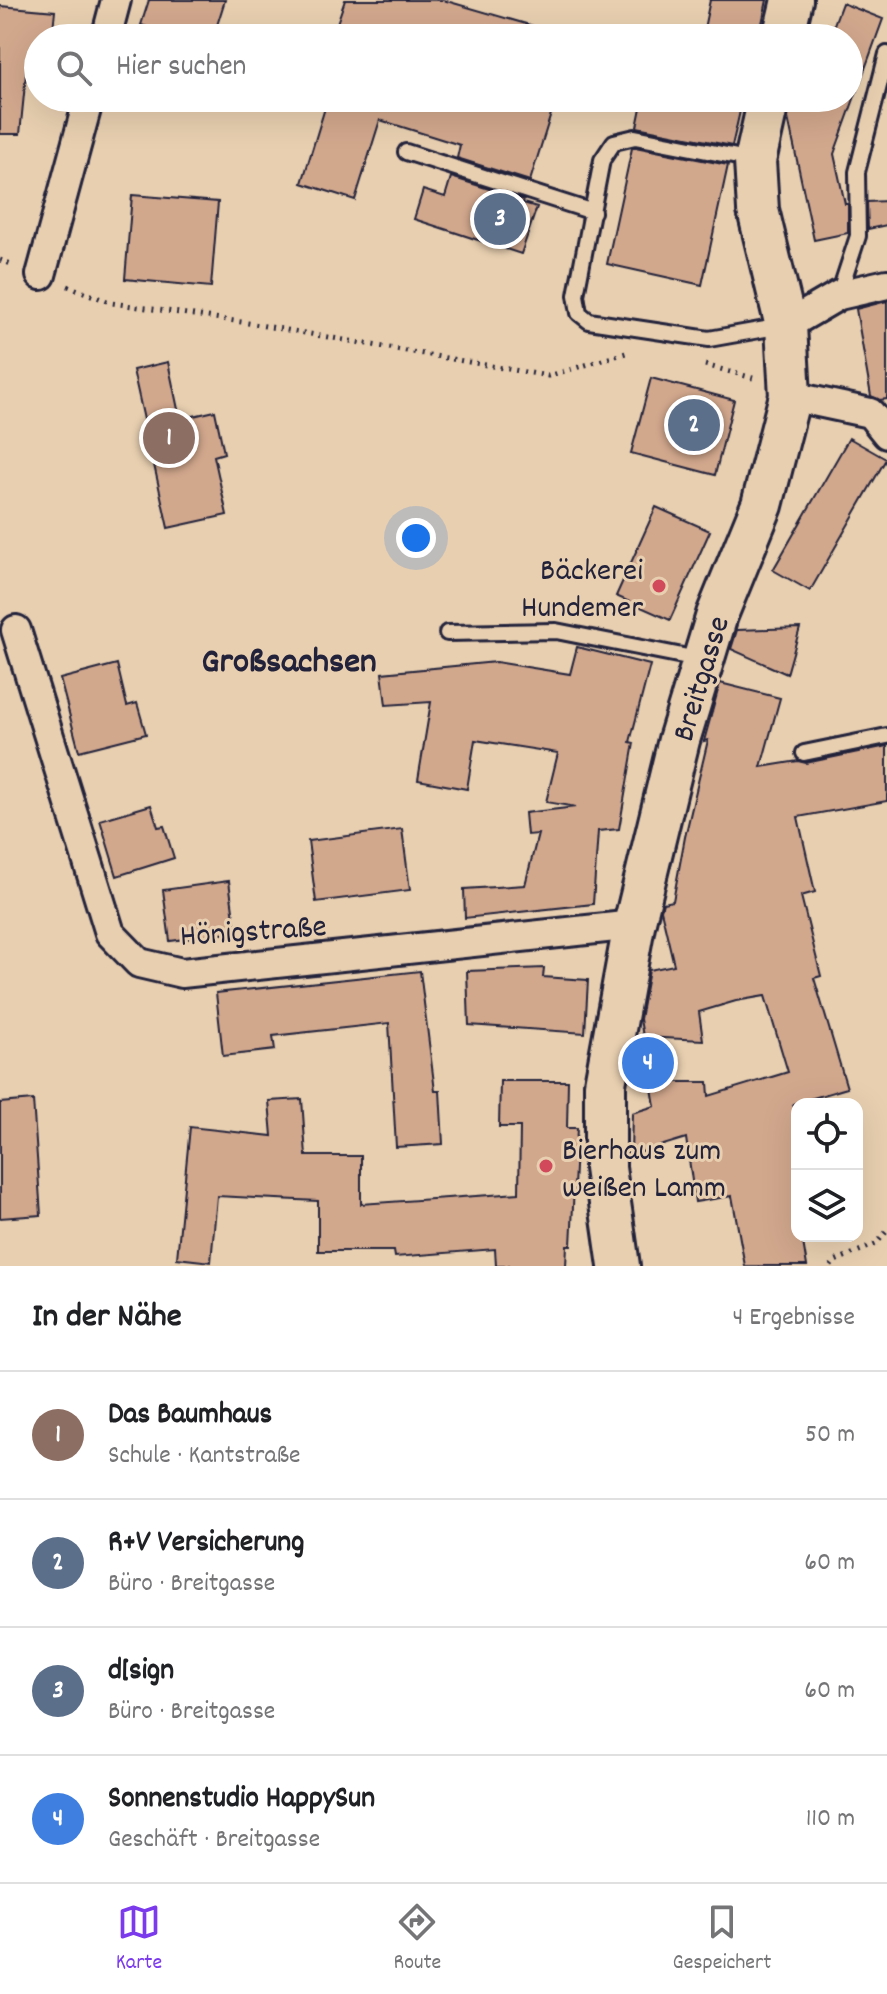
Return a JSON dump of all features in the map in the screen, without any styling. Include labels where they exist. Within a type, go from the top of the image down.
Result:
[{"type":"main road","points":[[786,24],[792,0]]},
{"type":"main road","name":"Breitgasse","points":[[619,1266],[605,1168],[605,1084],[634,925],[679,740],[717,615],[762,505],[790,396],[786,326],[758,210],[755,161],[766,112]]},
{"type":"street","points":[[110,24],[116,0]]},
{"type":"street","points":[[41,275],[85,112]]},
{"type":"street","points":[[786,326],[839,295],[887,284]]},
{"type":"street","points":[[790,396],[881,418]]},
{"type":"street","name":"Hönigstraße","points":[[16,630],[110,933],[139,963],[182,973],[634,925]]},
{"type":"lane","points":[[839,295],[858,236],[857,172],[887,54]]},
{"type":"lane","points":[[755,161],[635,137],[614,142],[602,160],[576,295],[579,313],[589,321],[709,339],[786,326]]},
{"type":"lane","points":[[406,152],[593,212]]},
{"type":"lane","points":[[447,633],[556,631],[703,660]]},
{"type":"lane","points":[[804,753],[887,736]]},
{"type":"path","points":[[0,260],[112,303],[248,323],[548,376],[632,352]]},
{"type":"path","points":[[699,363],[755,378],[790,396]]},
{"type":"path","points":[[831,1266],[835,1261],[876,1244],[887,1231]]},
{"type":"building","points":[[149,0],[225,0],[217,24],[141,24]]},
{"type":"building","points":[[345,0],[443,0],[526,24],[337,24]]},
{"type":"building","points":[[710,0],[767,0],[762,24],[705,24]]},
{"type":"building","points":[[842,3],[883,19],[863,74],[863,24],[834,24]]},
{"type":"building","points":[[0,6],[55,11],[54,24],[24,24],[24,94],[20,134],[0,134]]},
{"type":"building","points":[[324,112],[552,112],[530,181],[457,158],[460,145],[380,120],[355,200],[302,183]]},
{"type":"building","points":[[640,112],[740,112],[732,146],[637,127]]},
{"type":"building","points":[[789,112],[849,112],[834,154],[845,204],[848,204],[848,233],[814,240]]},
{"type":"building","points":[[632,148],[728,165],[702,285],[607,264]]},
{"type":"building","points":[[451,177],[537,207],[521,254],[414,219],[423,190],[445,197]]},
{"type":"building","points":[[132,195],[218,202],[211,287],[125,279]]},
{"type":"building","points":[[887,201],[887,225],[868,229],[867,202]]},
{"type":"building","points":[[887,301],[887,399],[879,400],[871,396],[856,309]]},
{"type":"building","points":[[168,362],[180,419],[215,411],[224,453],[214,456],[227,515],[168,528],[133,370]]},
{"type":"building","points":[[651,378],[734,400],[715,475],[631,453]]},
{"type":"building","points":[[849,438],[886,459],[810,591],[773,570]]},
{"type":"building","points":[[656,507],[710,531],[670,620],[616,596]]},
{"type":"building","points":[[800,628],[787,674],[731,649],[737,630]]},
{"type":"building","points":[[577,647],[650,665],[630,742],[634,743],[619,829],[598,831],[593,904],[465,918],[464,889],[525,885],[538,834],[527,835],[525,813],[576,807],[546,802],[558,753],[475,740],[467,789],[418,780],[431,702],[386,705],[382,673],[496,662],[570,674]]},
{"type":"building","points":[[117,664],[127,706],[137,703],[146,734],[79,751],[60,679]]},
{"type":"building","points":[[720,683],[780,698],[761,767],[798,761],[806,763],[887,746],[887,801],[798,817],[815,892],[801,896],[821,976],[814,978],[847,1088],[813,1098],[791,1098],[791,1242],[803,1242],[807,1266],[745,1266],[732,1196],[695,1202],[686,1138],[631,1155],[632,1113],[655,1106],[651,1082],[708,1082],[709,1096],[788,1072],[765,996],[699,1012],[703,1040],[643,1037],[640,1019],[649,970],[674,965],[661,910],[663,903],[673,901],[708,740],[704,741]]},
{"type":"building","points":[[151,805],[158,827],[164,826],[174,858],[117,876],[100,820]]},
{"type":"building","points":[[402,829],[410,890],[316,902],[308,841]]},
{"type":"building","points":[[229,881],[236,932],[170,941],[163,890]]},
{"type":"building","points":[[544,968],[543,977],[588,980],[585,1033],[469,1025],[467,971]]},
{"type":"building","points":[[420,971],[435,1091],[440,1091],[443,1144],[396,1147],[389,1023],[273,1036],[275,1050],[223,1056],[216,993]]},
{"type":"building","points":[[500,1081],[568,1081],[567,1128],[577,1128],[571,1245],[567,1245],[566,1266],[496,1266],[495,1249],[395,1257],[394,1251],[318,1251],[318,1201],[217,1196],[211,1262],[177,1258],[190,1127],[272,1136],[269,1101],[302,1099],[306,1156],[361,1156],[361,1204],[519,1193],[520,1127],[499,1127]]},
{"type":"building","points":[[33,1100],[41,1215],[0,1218],[0,1103]]},
{"type":"place","name":"d[sign","points":[[500,219]]},
{"type":"place","name":"R+V Versicherung","points":[[694,425]]},
{"type":"place","name":"Das Baumhaus","points":[[169,438]]},
{"type":"place","name":"Bäckerei Hundemer","points":[[659,586]]},
{"type":"place","name":"Sonnenstudio HappySun","points":[[648,1063]]},
{"type":"place","name":"Bierhaus zum weißen Lamm","points":[[546,1166]]},
{"type":"district","name":"Großsachsen","points":[[289,658]]}]
